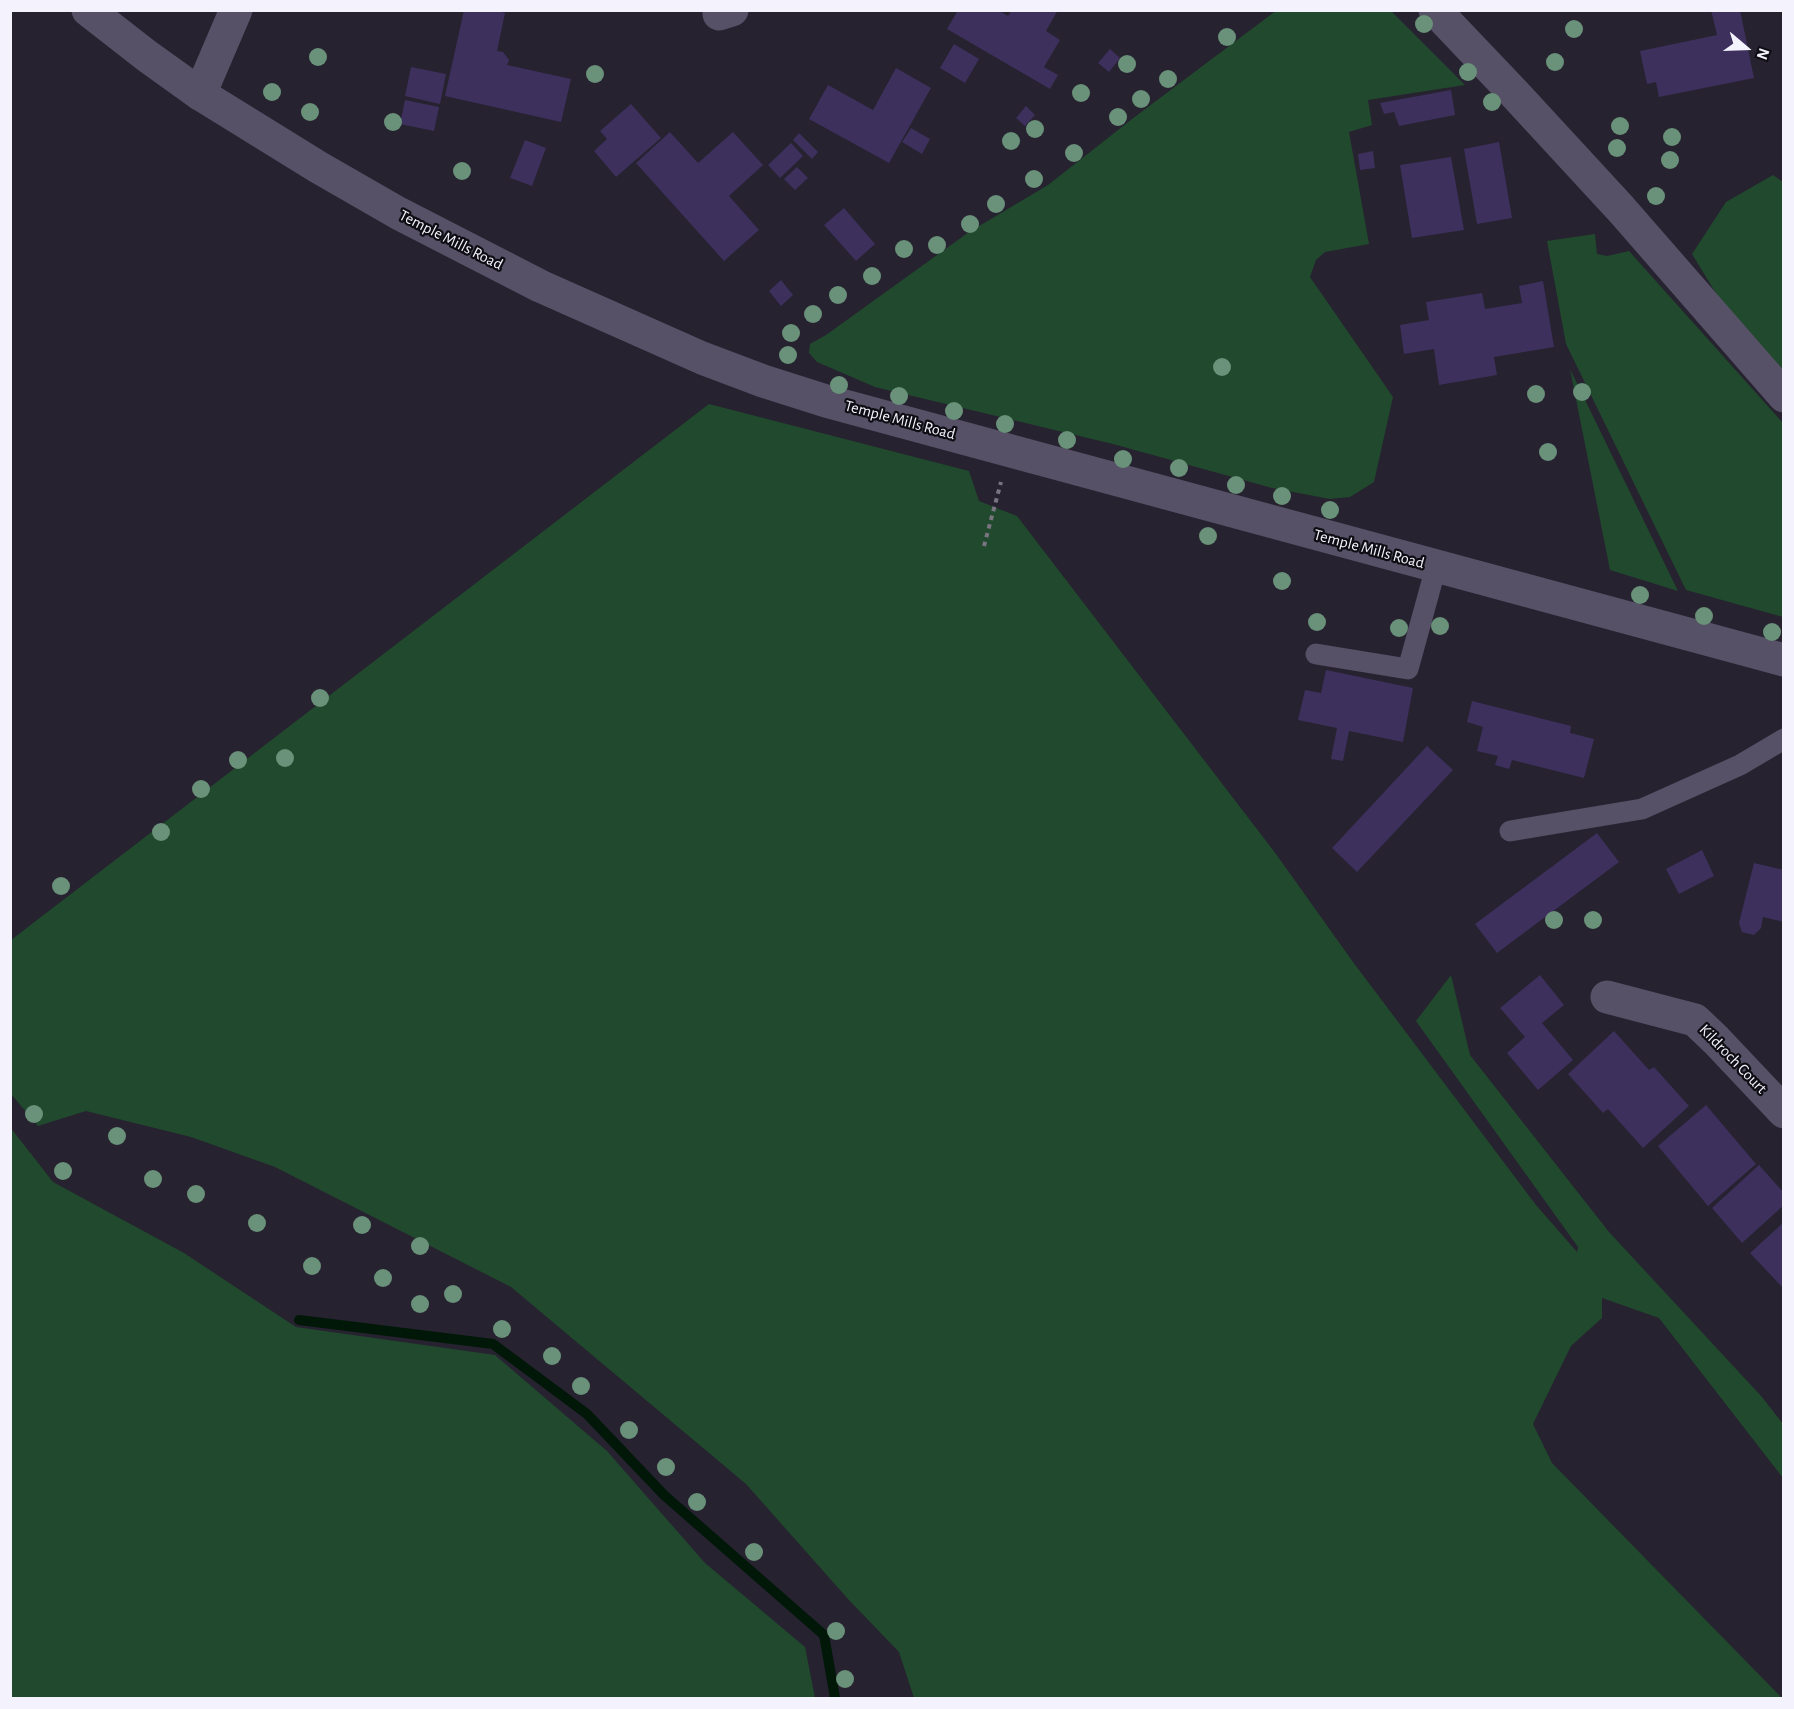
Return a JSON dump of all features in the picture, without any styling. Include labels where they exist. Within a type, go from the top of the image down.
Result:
[{"type":"street","name":"Temple Mills Road","points":[[88,10],[200,94],[398,213],[540,286],[702,357],[825,401],[1784,660]]},
{"type":"street","points":[[200,94],[236,10]]},
{"type":"street","points":[[1435,10],[1621,208],[1784,396]]},
{"type":"street","name":"Kildroch Court","points":[[1607,998],[1695,1020],[1784,1112]]},
{"type":"lane","points":[[1316,654],[1408,669],[1436,567]]},
{"type":"lane","points":[[1510,831],[1642,809],[1740,765],[1784,739]]},
{"type":"path","points":[[984,546],[1009,449]]},
{"type":"green space","points":[[1277,10],[1391,11],[1465,85],[1368,100],[1372,125],[1349,132],[1369,244],[1325,252],[1316,260],[1310,277],[1393,397],[1374,482],[1350,497],[1330,499],[1272,488],[1113,444],[875,387],[817,362],[809,353],[810,344],[826,335],[969,232],[1048,185]]},
{"type":"green space","points":[[1773,175],[1783,182],[1783,374],[1748,346],[1692,254],[1726,202]]},
{"type":"green space","points":[[1595,234],[1597,254],[1607,256],[1629,251],[1783,423],[1783,617],[1686,590],[1566,344],[1547,241]]},
{"type":"green space","points":[[1570,369],[1678,591],[1610,570]]},
{"type":"green space","points":[[709,404],[969,471],[979,501],[1017,516],[1276,854],[1353,962],[1536,1205],[1577,1252],[1578,1247],[1416,1021],[1451,975],[1470,1055],[1609,1232],[1762,1397],[1783,1424],[1783,1478],[1659,1318],[1602,1298],[1602,1318],[1571,1346],[1533,1424],[1552,1463],[1782,1698],[914,1698],[899,1652],[848,1599],[746,1484],[511,1287],[275,1167],[191,1137],[86,1111],[38,1126],[11,1094],[11,940]]},
{"type":"green space","points":[[10,1127],[53,1182],[184,1253],[296,1327],[495,1355],[607,1451],[705,1563],[805,1647],[815,1698],[11,1698]]},
{"type":"building","points":[[464,10],[494,10],[505,13],[497,51],[503,52],[509,60],[507,65],[571,79],[561,122],[445,96]]},
{"type":"building","points":[[958,10],[998,10],[1008,16],[1012,10],[1058,10],[1046,31],[1060,40],[1044,67],[1058,75],[1050,89],[947,29]]},
{"type":"building","points":[[1711,10],[1740,10],[1754,78],[1659,97],[1656,82],[1647,84],[1640,51],[1717,35]]},
{"type":"building","points":[[954,44],[979,59],[965,83],[940,68]]},
{"type":"building","points":[[1110,49],[1120,58],[1109,72],[1098,63]]},
{"type":"building","points":[[411,67],[446,74],[440,104],[405,96]]},
{"type":"building","points":[[896,68],[931,88],[889,163],[809,119],[828,85],[873,110]]},
{"type":"building","points":[[1451,90],[1455,115],[1399,126],[1394,112],[1384,114],[1380,103]]},
{"type":"building","points":[[405,100],[439,107],[434,131],[400,124]]},
{"type":"building","points":[[631,104],[661,138],[616,177],[594,151],[607,139],[600,131]]},
{"type":"building","points":[[1026,106],[1035,115],[1025,126],[1016,118]]},
{"type":"building","points":[[911,128],[930,139],[922,154],[902,142]]},
{"type":"building","points":[[670,132],[698,163],[733,132],[763,165],[729,196],[759,230],[724,261],[636,163]]},
{"type":"building","points":[[799,133],[818,152],[812,159],[793,140]]},
{"type":"building","points":[[525,140],[546,148],[532,186],[510,178]]},
{"type":"building","points":[[1499,142],[1512,218],[1477,224],[1464,149]]},
{"type":"building","points":[[791,143],[803,156],[780,178],[768,165]]},
{"type":"building","points":[[1373,151],[1375,168],[1360,170],[1358,154]]},
{"type":"building","points":[[1451,157],[1464,230],[1412,238],[1400,165]]},
{"type":"building","points":[[797,167],[808,178],[795,190],[784,179]]},
{"type":"building","points":[[844,208],[875,244],[856,261],[824,225]]},
{"type":"building","points":[[781,280],[793,295],[781,306],[769,291]]},
{"type":"building","points":[[1543,281],[1554,347],[1494,357],[1497,375],[1439,385],[1434,349],[1404,354],[1400,325],[1429,320],[1426,302],[1482,293],[1485,309],[1522,303],[1519,286]]},
{"type":"building","points":[[1326,670],[1413,688],[1403,742],[1349,731],[1343,761],[1331,759],[1337,728],[1298,720],[1305,690],[1321,693]]},
{"type":"building","points":[[1472,701],[1571,726],[1570,733],[1594,739],[1584,778],[1512,760],[1509,769],[1495,765],[1498,756],[1477,751],[1483,727],[1467,722]]},
{"type":"building","points":[[1427,746],[1453,770],[1357,872],[1332,848]]},
{"type":"building","points":[[1597,833],[1619,862],[1497,953],[1475,924]]},
{"type":"building","points":[[1702,850],[1714,876],[1679,894],[1666,869]]},
{"type":"building","points":[[1754,863],[1784,870],[1784,922],[1763,917],[1761,928],[1754,935],[1742,932],[1739,923]]},
{"type":"building","points":[[1540,975],[1564,1005],[1542,1023],[1573,1060],[1538,1090],[1507,1053],[1525,1037],[1500,1008]]},
{"type":"building","points":[[1614,1031],[1649,1070],[1654,1067],[1689,1106],[1643,1148],[1608,1109],[1603,1113],[1568,1074]]},
{"type":"building","points":[[1706,1105],[1756,1164],[1708,1206],[1658,1146]]},
{"type":"building","points":[[1759,1165],[1784,1193],[1784,1205],[1742,1243],[1712,1208]]},
{"type":"building","points":[[1784,1222],[1784,1289],[1750,1253]]},
{"type":"waterway","points":[[299,1320],[493,1344],[587,1414],[664,1495],[824,1635],[835,1698]]}]
